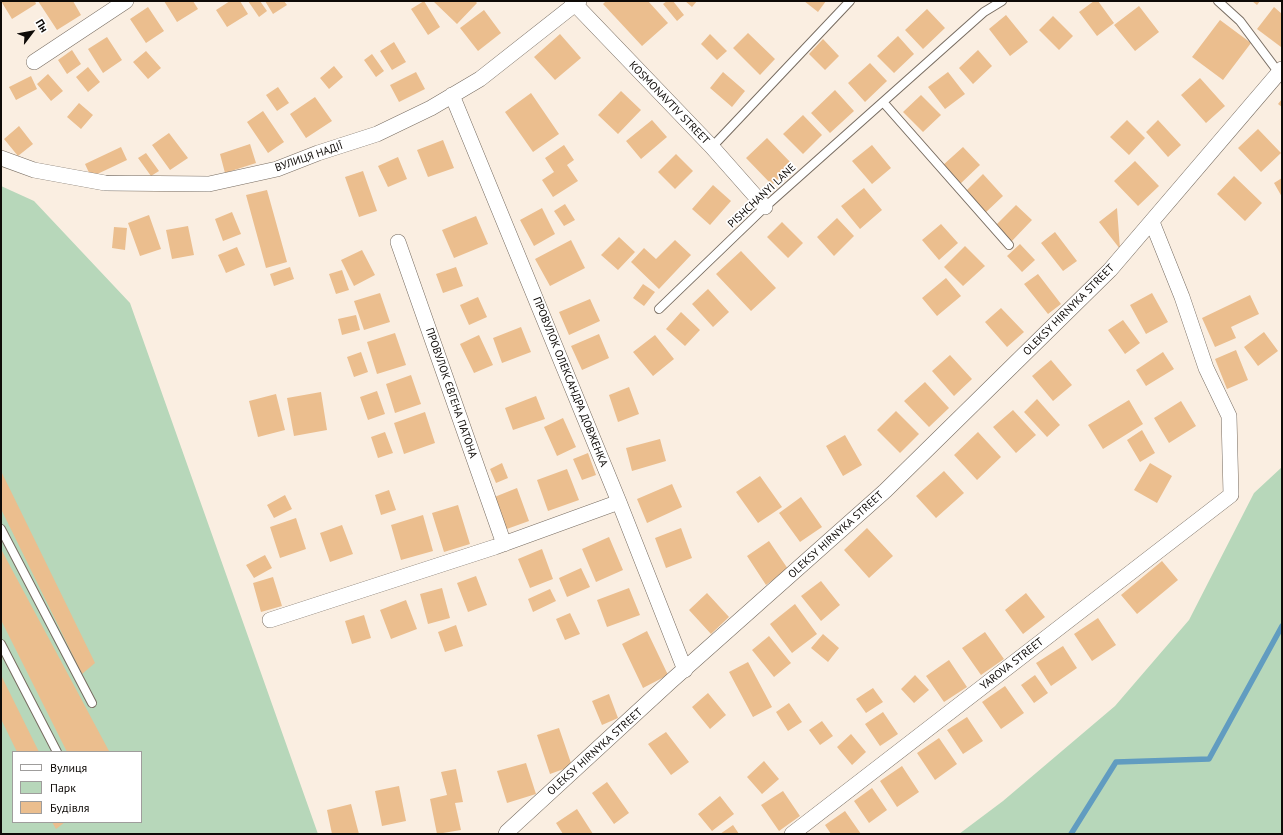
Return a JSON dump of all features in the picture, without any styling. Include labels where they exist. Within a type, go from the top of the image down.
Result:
[{"type":"street","points":[[34,62],[126,1]]},
{"type":"street","name":"KOSMONAVTIV STREET","points":[[575,2],[712,148],[764,207]]},
{"type":"street","name":"ВУЛИЦЯ НАДІЇ","points":[[1,158],[34,170],[105,183],[209,184],[277,169],[318,153],[377,134],[431,108],[480,79],[575,2]]},
{"type":"street","name":"OLEKSY HIRNYKA STREET","points":[[506,834],[685,670],[885,491],[1110,270],[1280,71]]},
{"type":"street","name":"ПРОВУЛОК ОЛЕКСАНДРА ДОВЖЕНКА","points":[[452,95],[619,502],[685,670]]},
{"type":"street","name":"YAROVA STREET","points":[[792,834],[1231,495],[1229,416],[1206,368],[1182,297],[1152,222]]},
{"type":"street","name":"ПРОВУЛОК ЄВГЕНА ПАТОНА","points":[[398,242],[504,544]]},
{"type":"street","points":[[270,620],[504,544],[619,502]]},
{"type":"lane","points":[[712,148],[850,1]]},
{"type":"lane","name":"PISHCHANYI LANE","points":[[659,309],[764,207],[984,12],[1002,1]]},
{"type":"lane","points":[[1218,1],[1240,21],[1280,71]]},
{"type":"lane","points":[[883,102],[1009,245]]},
{"type":"lane","points":[[1,529],[92,703]]},
{"type":"lane","points":[[1,644],[56,751]]},
{"type":"green space","points":[[1,186],[34,201],[130,303],[318,834],[1,834]]},
{"type":"green space","points":[[1282,467],[1282,834],[959,834],[1003,801],[1115,706],[1189,620],[1254,493]]},
{"type":"building","points":[[1,1],[35,1],[36,4],[12,19]]},
{"type":"building","points":[[38,1],[73,1],[81,15],[57,30]]},
{"type":"building","points":[[164,1],[193,1],[198,9],[177,22]]},
{"type":"building","points":[[230,1],[240,1],[248,14],[227,27],[216,10]]},
{"type":"building","points":[[248,1],[260,1],[267,11],[259,17]]},
{"type":"building","points":[[265,1],[284,1],[287,5],[273,14]]},
{"type":"building","points":[[424,1],[440,27],[428,35],[411,9]]},
{"type":"building","points":[[433,1],[475,1],[477,3],[457,24]]},
{"type":"building","points":[[606,1],[648,1],[668,23],[642,46],[603,4]]},
{"type":"building","points":[[667,1],[673,1],[684,15],[677,21],[663,4]]},
{"type":"building","points":[[685,1],[697,1],[692,7]]},
{"type":"building","points":[[804,1],[826,1],[818,12]]},
{"type":"building","points":[[1094,1],[1098,1],[1114,23],[1097,36],[1079,12]]},
{"type":"building","points":[[1252,1],[1260,1],[1257,5]]},
{"type":"building","points":[[1139,6],[1159,32],[1135,51],[1114,25]]},
{"type":"building","points":[[148,7],[164,31],[146,43],[130,19]]},
{"type":"building","points":[[1274,7],[1282,14],[1281,47],[1257,29]]},
{"type":"building","points":[[927,9],[945,28],[923,49],[905,30]]},
{"type":"building","points":[[484,10],[501,33],[478,51],[460,28]]},
{"type":"building","points":[[1006,15],[1028,42],[1010,56],[989,29]]},
{"type":"building","points":[[1053,16],[1073,36],[1059,50],[1039,30]]},
{"type":"building","points":[[1220,20],[1251,43],[1223,80],[1192,57]]},
{"type":"building","points":[[748,33],[775,59],[760,75],[733,48]]},
{"type":"building","points":[[560,34],[581,58],[555,80],[534,57]]},
{"type":"building","points":[[710,34],[727,51],[717,60],[701,44]]},
{"type":"building","points":[[898,36],[914,54],[894,73],[877,56]]},
{"type":"building","points":[[107,37],[122,60],[103,73],[88,49]]},
{"type":"building","points":[[823,39],[839,56],[825,70],[809,54]]},
{"type":"building","points":[[394,42],[406,62],[392,70],[380,51]]},
{"type":"building","points":[[72,50],[81,64],[67,74],[58,60]]},
{"type":"building","points":[[978,50],[992,66],[973,84],[959,68]]},
{"type":"building","points":[[146,51],[161,68],[148,79],[133,62]]},
{"type":"building","points":[[372,54],[384,71],[376,77],[364,60]]},
{"type":"building","points":[[870,63],[887,81],[865,102],[848,83]]},
{"type":"building","points":[[334,66],[343,77],[329,89],[320,78]]},
{"type":"building","points":[[88,67],[100,82],[88,92],[76,77]]},
{"type":"building","points":[[416,72],[425,89],[399,102],[390,85]]},
{"type":"building","points":[[723,72],[745,91],[732,107],[710,88]]},
{"type":"building","points":[[948,72],[965,94],[945,109],[928,87]]},
{"type":"building","points":[[48,74],[63,91],[51,101],[37,84]]},
{"type":"building","points":[[31,76],[37,89],[16,100],[9,87]]},
{"type":"building","points":[[1200,78],[1225,106],[1206,123],[1181,95]]},
{"type":"building","points":[[278,87],[289,103],[277,111],[266,95]]},
{"type":"building","points":[[835,90],[854,111],[830,133],[811,113]]},
{"type":"building","points":[[621,91],[641,110],[618,134],[598,115]]},
{"type":"building","points":[[531,93],[559,134],[533,152],[505,112]]},
{"type":"building","points":[[921,95],[941,115],[923,132],[903,112]]},
{"type":"building","points":[[315,97],[332,121],[306,138],[290,114]]},
{"type":"building","points":[[1282,99],[1282,107],[1278,104]]},
{"type":"building","points":[[79,103],[93,115],[81,129],[67,117]]},
{"type":"building","points":[[263,111],[284,142],[268,153],[247,122]]},
{"type":"building","points":[[803,115],[822,135],[803,154],[783,134]]},
{"type":"building","points":[[652,120],[667,137],[641,159],[626,141]]},
{"type":"building","points":[[1127,120],[1145,138],[1129,155],[1110,137]]},
{"type":"building","points":[[1158,120],[1181,145],[1168,157],[1146,132]]},
{"type":"building","points":[[19,126],[33,144],[18,156],[4,139]]},
{"type":"building","points":[[1258,129],[1281,153],[1261,172],[1238,148]]},
{"type":"building","points":[[169,133],[188,158],[170,170],[152,145]]},
{"type":"building","points":[[767,138],[793,165],[772,185],[746,158]]},
{"type":"building","points":[[443,140],[454,168],[428,177],[417,150]]},
{"type":"building","points":[[250,144],[256,163],[225,173],[220,154]]},
{"type":"building","points":[[564,145],[574,160],[567,165],[578,181],[553,197],[542,180],[554,172],[545,158]]},
{"type":"building","points":[[872,145],[891,168],[872,184],[852,161]]},
{"type":"building","points":[[121,147],[127,160],[91,177],[85,164]]},
{"type":"building","points":[[963,147],[980,165],[959,185],[942,166]]},
{"type":"building","points":[[146,153],[159,171],[151,176],[138,158]]},
{"type":"building","points":[[676,154],[693,171],[675,189],[658,172]]},
{"type":"building","points":[[398,157],[407,179],[388,187],[378,166]]},
{"type":"building","points":[[1135,161],[1159,186],[1138,206],[1114,181]]},
{"type":"building","points":[[363,171],[377,211],[359,217],[345,177]]},
{"type":"building","points":[[983,174],[1003,196],[984,214],[964,193]]},
{"type":"building","points":[[1234,176],[1262,203],[1245,221],[1217,194]]},
{"type":"building","points":[[1282,178],[1282,197],[1274,183]]},
{"type":"building","points":[[713,185],[731,201],[710,225],[692,209]]},
{"type":"building","points":[[864,188],[882,210],[860,229],[841,206]]},
{"type":"building","points":[[267,190],[287,262],[266,268],[246,195]]},
{"type":"building","points":[[565,204],[575,220],[564,226],[554,211]]},
{"type":"building","points":[[1016,205],[1032,220],[1011,242],[995,226]]},
{"type":"building","points":[[542,208],[555,234],[534,246],[520,220]]},
{"type":"building","points":[[1117,208],[1120,249],[1099,222]]},
{"type":"building","points":[[232,212],[241,234],[223,241],[215,219]]},
{"type":"building","points":[[149,215],[161,249],[140,256],[128,223]]},
{"type":"building","points":[[476,216],[488,244],[454,258],[442,230]]},
{"type":"building","points":[[837,218],[854,236],[834,256],[817,237]]},
{"type":"building","points":[[782,222],[803,243],[788,258],[767,237]]},
{"type":"building","points":[[941,224],[958,243],[939,260],[922,240]]},
{"type":"building","points":[[188,226],[194,255],[172,259],[166,230]]},
{"type":"building","points":[[114,227],[127,228],[125,250],[112,248]]},
{"type":"building","points":[[1055,232],[1077,261],[1063,271],[1041,243]]},
{"type":"building","points":[[619,237],[635,252],[618,270],[601,255]]},
{"type":"building","points":[[571,240],[585,268],[550,286],[535,259]]},
{"type":"building","points":[[675,240],[691,255],[659,289],[631,262],[644,248],[656,259]]},
{"type":"building","points":[[1020,244],[1035,260],[1022,272],[1007,256]]},
{"type":"building","points":[[965,246],[985,266],[963,286],[944,267]]},
{"type":"building","points":[[237,247],[245,265],[226,273],[218,255]]},
{"type":"building","points":[[362,250],[375,275],[354,286],[341,260]]},
{"type":"building","points":[[741,251],[776,288],[751,311],[716,274]]},
{"type":"building","points":[[290,267],[294,279],[274,286],[270,274]]},
{"type":"building","points":[[456,267],[463,286],[443,293],[436,274]]},
{"type":"building","points":[[342,270],[349,290],[336,294],[329,274]]},
{"type":"building","points":[[1038,274],[1061,304],[1048,314],[1024,284]]},
{"type":"building","points":[[946,278],[961,296],[937,316],[922,298]]},
{"type":"building","points":[[643,284],[655,292],[644,306],[633,298]]},
{"type":"building","points":[[708,289],[729,312],[713,327],[692,304]]},
{"type":"building","points":[[380,293],[390,322],[364,330],[354,301]]},
{"type":"building","points":[[1152,293],[1168,322],[1146,334],[1130,305]]},
{"type":"building","points":[[1250,295],[1259,314],[1231,327],[1236,338],[1215,347],[1202,318]]},
{"type":"building","points":[[478,297],[487,317],[469,325],[460,305]]},
{"type":"building","points":[[590,299],[600,321],[569,335],[559,312]]},
{"type":"building","points":[[1001,308],[1024,332],[1007,347],[985,322]]},
{"type":"building","points":[[681,312],[700,330],[685,346],[666,329]]},
{"type":"building","points":[[356,315],[360,330],[342,335],[338,319]]},
{"type":"building","points":[[1123,320],[1140,343],[1125,354],[1108,330]]},
{"type":"building","points":[[521,327],[531,352],[502,363],[493,338]]},
{"type":"building","points":[[1264,332],[1278,351],[1258,366],[1244,347]]},
{"type":"building","points":[[395,333],[406,365],[377,374],[367,342]]},
{"type":"building","points":[[599,334],[609,358],[582,370],[571,346]]},
{"type":"building","points":[[479,335],[493,365],[474,373],[460,344]]},
{"type":"building","points":[[655,335],[674,359],[653,376],[633,352]]},
{"type":"building","points":[[1236,350],[1248,380],[1227,389],[1215,359]]},
{"type":"building","points":[[361,352],[368,372],[354,377],[347,357]]},
{"type":"building","points":[[1163,352],[1174,369],[1146,386],[1136,370]]},
{"type":"building","points":[[950,355],[972,379],[954,396],[932,371]]},
{"type":"building","points":[[1051,360],[1072,385],[1053,401],[1032,376]]},
{"type":"building","points":[[411,375],[421,404],[395,413],[386,384]]},
{"type":"building","points":[[925,382],[949,408],[929,427],[904,401]]},
{"type":"building","points":[[629,387],[639,414],[618,422],[609,395]]},
{"type":"building","points":[[377,391],[385,414],[368,420],[360,397]]},
{"type":"building","points":[[321,392],[327,430],[294,436],[287,398]]},
{"type":"building","points":[[276,394],[285,430],[258,437],[249,401]]},
{"type":"building","points":[[536,396],[545,419],[513,430],[505,408]]},
{"type":"building","points":[[1037,399],[1060,425],[1047,437],[1024,412]]},
{"type":"building","points":[[1129,400],[1143,424],[1103,449],[1088,425]]},
{"type":"building","points":[[1181,401],[1196,426],[1169,443],[1154,418]]},
{"type":"building","points":[[1013,410],[1036,435],[1016,453],[993,427]]},
{"type":"building","points":[[896,411],[919,434],[900,453],[877,430]]},
{"type":"building","points":[[425,412],[435,443],[404,454],[394,423]]},
{"type":"building","points":[[563,418],[576,447],[557,456],[544,427]]},
{"type":"building","points":[[1142,430],[1155,453],[1140,462],[1127,440]]},
{"type":"building","points":[[385,432],[393,453],[378,458],[371,437]]},
{"type":"building","points":[[978,432],[1001,457],[977,480],[954,455]]},
{"type":"building","points":[[845,435],[862,465],[843,476],[826,446]]},
{"type":"building","points":[[660,439],[666,461],[632,471],[626,448]]},
{"type":"building","points":[[588,453],[596,475],[582,480],[573,459]]},
{"type":"building","points":[[502,463],[508,478],[496,483],[490,469]]},
{"type":"building","points":[[1150,463],[1172,476],[1157,503],[1134,490]]},
{"type":"building","points":[[567,469],[579,500],[548,511],[537,480]]},
{"type":"building","points":[[1,471],[95,663],[82,674],[1,509]]},
{"type":"building","points":[[944,471],[964,493],[936,518],[916,496]]},
{"type":"building","points":[[760,476],[782,507],[758,523],[736,492]]},
{"type":"building","points":[[672,484],[682,507],[647,523],[637,499]]},
{"type":"building","points":[[517,488],[529,521],[504,530],[492,498]]},
{"type":"building","points":[[389,490],[396,510],[381,515],[375,495]]},
{"type":"building","points":[[285,495],[292,509],[274,518],[267,505]]},
{"type":"building","points":[[801,497],[822,527],[800,542],[779,513]]},
{"type":"building","points":[[458,505],[470,544],[444,552],[432,513]]},
{"type":"building","points":[[423,515],[433,551],[401,560],[391,525]]},
{"type":"building","points":[[296,518],[306,549],[280,558],[270,527]]},
{"type":"building","points":[[342,525],[353,554],[330,562],[320,533]]},
{"type":"building","points":[[681,528],[692,558],[666,568],[655,538]]},
{"type":"building","points":[[867,528],[893,556],[869,578],[844,550]]},
{"type":"building","points":[[609,537],[623,570],[596,582],[582,549]]},
{"type":"building","points":[[769,541],[788,569],[766,585],[747,556]]},
{"type":"building","points":[[1,549],[109,751],[66,751],[1,620]]},
{"type":"building","points":[[542,549],[553,579],[530,588],[518,559]]},
{"type":"building","points":[[265,555],[272,568],[254,578],[246,565]]},
{"type":"building","points":[[1162,561],[1178,580],[1137,614],[1121,595]]},
{"type":"building","points":[[581,568],[590,587],[567,597],[559,578]]},
{"type":"building","points":[[476,576],[487,605],[468,612],[457,583]]},
{"type":"building","points":[[273,577],[282,606],[261,612],[253,583]]},
{"type":"building","points":[[821,581],[840,605],[821,621],[801,596]]},
{"type":"building","points":[[442,588],[450,618],[428,624],[420,594]]},
{"type":"building","points":[[629,588],[640,615],[607,627],[597,600]]},
{"type":"building","points":[[550,589],[556,601],[533,612],[528,599]]},
{"type":"building","points":[[707,593],[729,617],[711,634],[689,610]]},
{"type":"building","points":[[1026,593],[1045,617],[1023,634],[1005,610]]},
{"type":"building","points":[[406,600],[417,629],[391,639],[380,610]]},
{"type":"building","points":[[795,604],[817,634],[792,653],[770,624]]},
{"type":"building","points":[[570,613],[580,634],[565,640],[556,619]]},
{"type":"building","points":[[364,615],[371,638],[352,644],[345,621]]},
{"type":"building","points":[[1098,618],[1116,645],[1092,661],[1074,634]]},
{"type":"building","points":[[456,625],[463,646],[445,652],[438,632]]},
{"type":"building","points":[[647,631],[668,675],[643,688],[622,644]]},
{"type":"building","points":[[985,632],[1004,659],[981,675],[962,648]]},
{"type":"building","points":[[823,634],[839,648],[828,662],[811,648]]},
{"type":"building","points":[[769,636],[791,663],[774,677],[752,650]]},
{"type":"building","points":[[1063,646],[1077,668],[1051,686],[1036,663]]},
{"type":"building","points":[[949,660],[967,687],[944,702],[926,676]]},
{"type":"building","points":[[748,662],[772,707],[753,717],[729,672]]},
{"type":"building","points":[[1,675],[39,751],[17,751],[1,719]]},
{"type":"building","points":[[915,675],[929,690],[914,703],[901,689]]},
{"type":"building","points":[[1035,675],[1048,693],[1034,703],[1021,685]]},
{"type":"building","points":[[1005,686],[1024,713],[1001,729],[982,702]]},
{"type":"building","points":[[873,688],[883,702],[866,713],[856,699]]},
{"type":"building","points":[[708,693],[726,715],[710,729],[692,707]]},
{"type":"building","points":[[609,694],[618,718],[602,725],[592,701]]},
{"type":"building","points":[[789,703],[802,722],[788,731],[776,712]]},
{"type":"building","points":[[883,712],[898,734],[880,746],[865,724]]},
{"type":"building","points":[[967,717],[983,741],[963,754],[947,730]]},
{"type":"building","points":[[822,721],[833,736],[820,745],[809,730]]},
{"type":"building","points":[[559,728],[572,766],[550,774],[537,735]]},
{"type":"building","points":[[666,732],[689,762],[671,775],[648,744]]},
{"type":"building","points":[[851,734],[866,752],[852,765],[837,747]]},
{"type":"building","points":[[939,738],[957,764],[935,780],[917,753]]},
{"type":"building","points":[[764,761],[779,779],[762,794],[747,777]]},
{"type":"building","points":[[526,763],[536,794],[507,803],[497,771]]},
{"type":"building","points":[[902,766],[919,792],[897,807],[880,781]]},
{"type":"building","points":[[456,769],[463,802],[455,803],[461,830],[437,834],[430,799],[447,795],[441,772]]},
{"type":"building","points":[[607,782],[629,813],[614,824],[592,793]]},
{"type":"building","points":[[399,786],[406,821],[382,826],[375,791]]},
{"type":"building","points":[[872,788],[887,810],[869,823],[854,801]]},
{"type":"building","points":[[783,791],[800,816],[779,831],[761,805]]},
{"type":"building","points":[[720,796],[734,814],[712,831],[698,814]]},
{"type":"building","points":[[351,804],[359,834],[332,834],[327,810]]},
{"type":"building","points":[[577,809],[593,834],[563,834],[556,823]]},
{"type":"building","points":[[845,811],[861,834],[831,834],[825,825]]},
{"type":"building","points":[[53,823],[64,823],[56,829]]},
{"type":"building","points":[[733,825],[739,834],[720,834]]},
{"type":"waterway","points":[[1071,834],[1116,762],[1209,759],[1282,626]]}]
